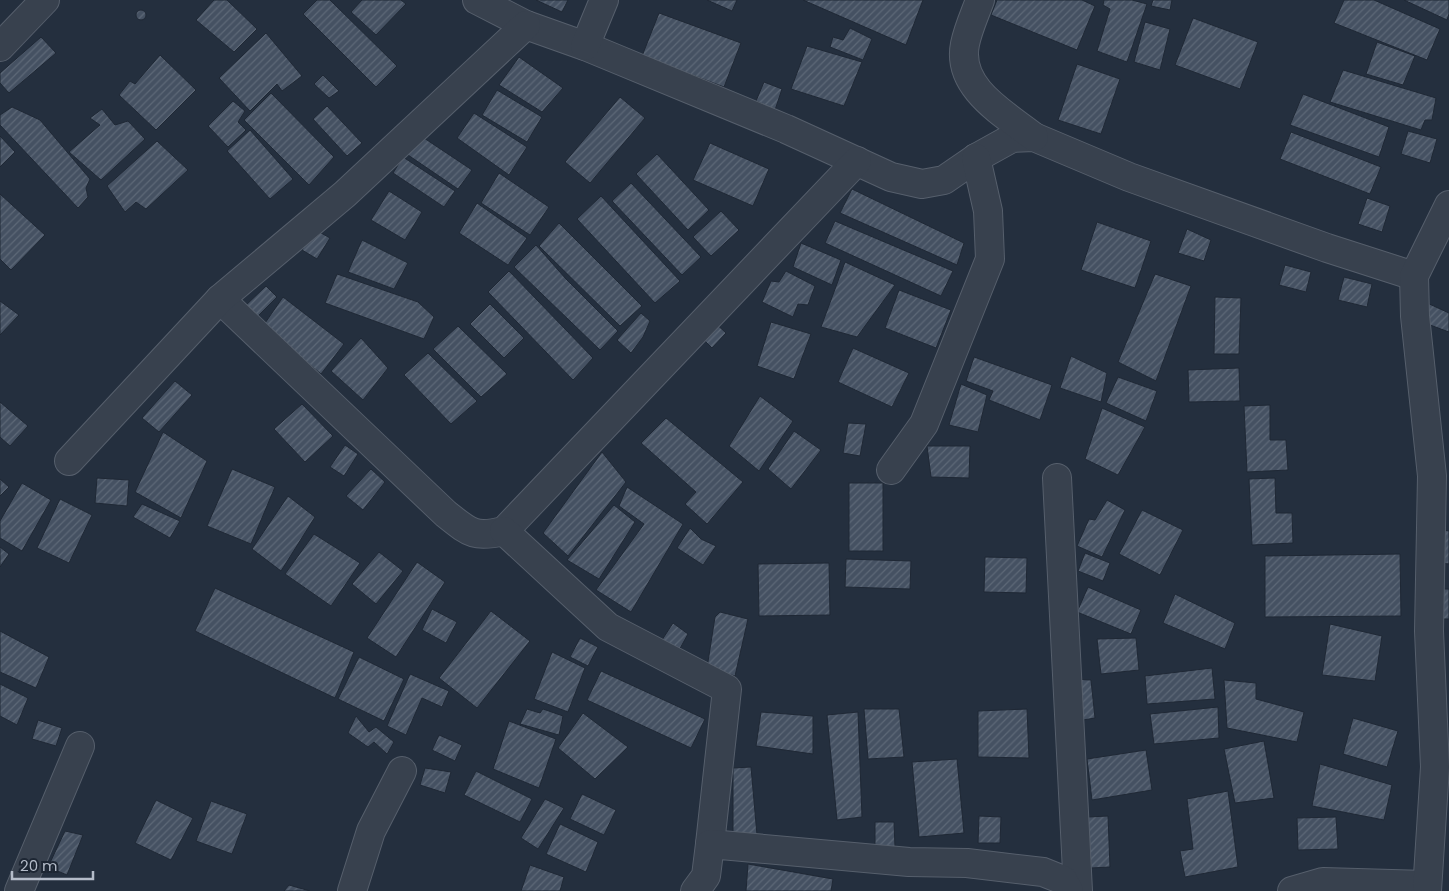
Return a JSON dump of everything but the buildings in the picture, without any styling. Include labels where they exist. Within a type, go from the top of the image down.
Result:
[{"type":"street","points":[[0,47],[45,0]]},
{"type":"street","points":[[477,0],[526,25],[585,46],[786,129],[891,177],[922,184],[944,180],[976,158],[1012,138],[1034,137]]},
{"type":"street","points":[[585,46],[604,0]]},
{"type":"street","points":[[980,0],[965,44],[964,66],[975,88],[997,109],[1034,137],[1129,177],[1327,248],[1414,276]]},
{"type":"street","points":[[68,461],[220,300],[345,194],[526,25]]},
{"type":"street","points":[[891,470],[924,424],[990,259],[988,211],[976,158]]},
{"type":"street","points":[[220,300],[453,520],[468,531],[485,536],[504,531],[857,161]]},
{"type":"street","points":[[1292,891],[1323,882],[1427,888],[1434,767],[1429,631],[1432,476],[1415,316],[1414,276],[1449,205]]},
{"type":"street","points":[[1057,478],[1078,891]]},
{"type":"street","points":[[504,531],[608,627],[727,689],[706,876],[695,891]]},
{"type":"street","points":[[19,891],[80,746]]},
{"type":"street","points":[[352,891],[371,830],[402,771]]},
{"type":"street","points":[[710,844],[909,862],[966,862],[1043,872],[1063,880],[1070,891]]}]
